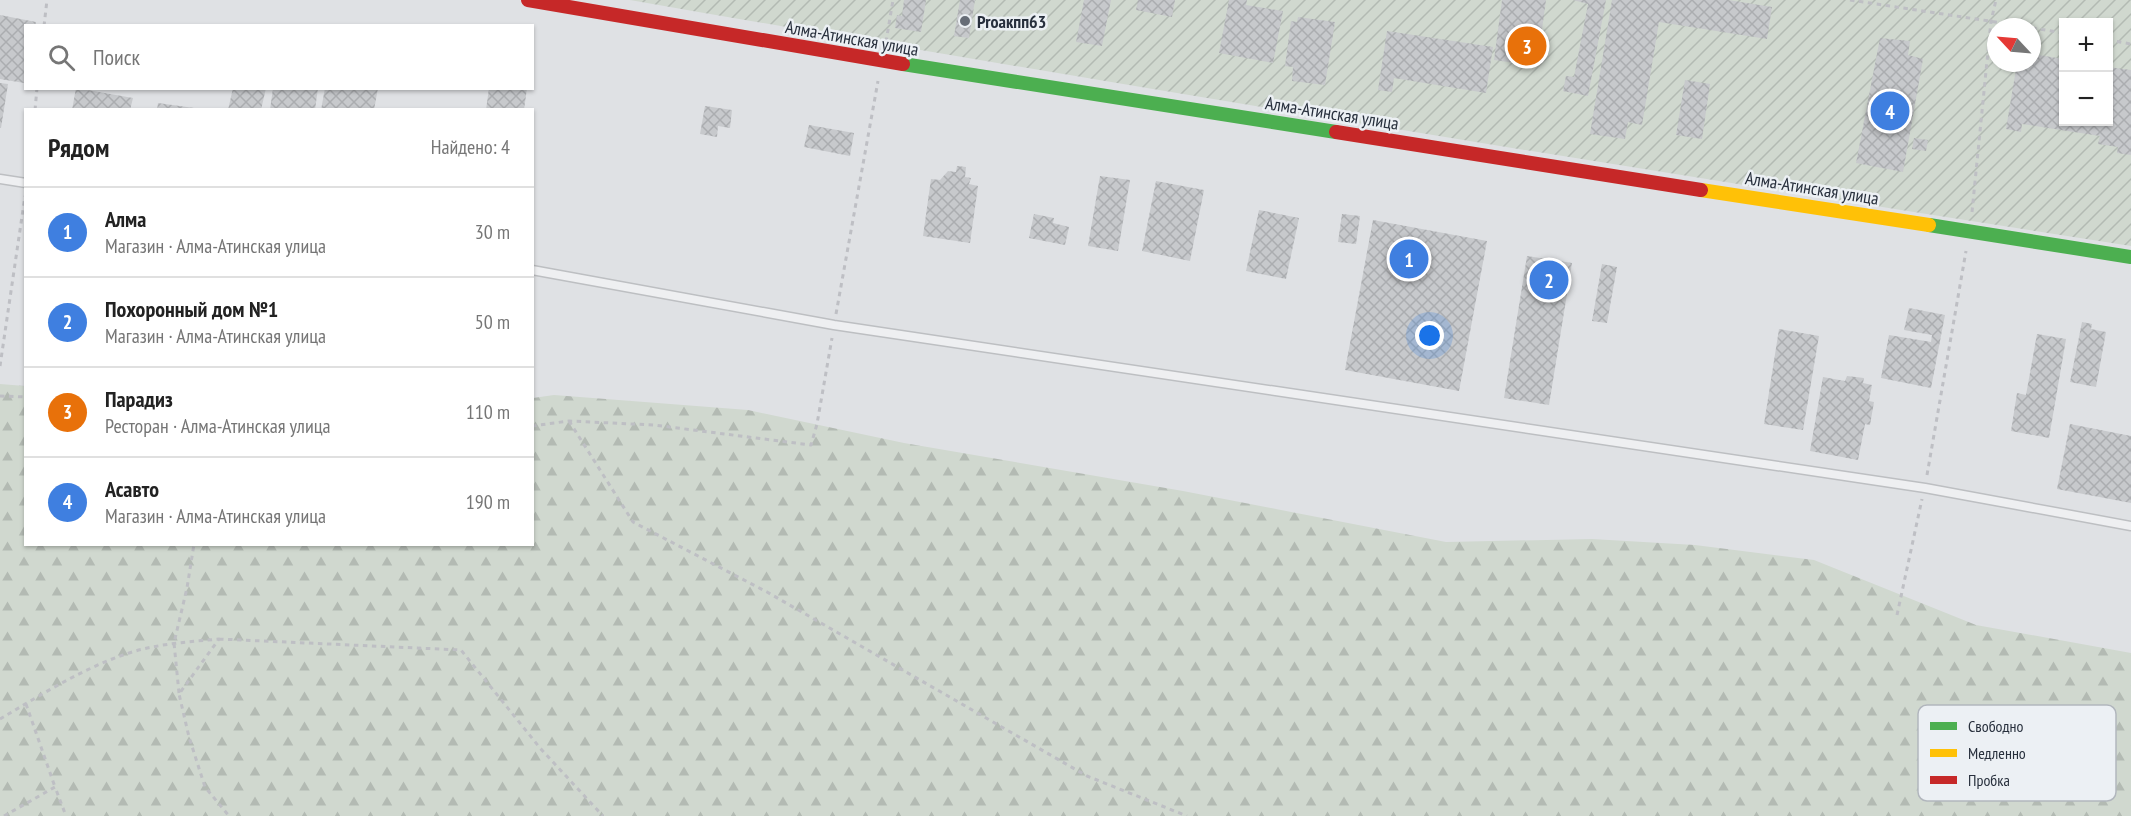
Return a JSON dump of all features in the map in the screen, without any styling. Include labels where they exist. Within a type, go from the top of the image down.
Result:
[{"type":"main road","name":"Алма-Атинская улица","points":[[528,0],[882,62],[2131,257]]},
{"type":"lane","points":[[0,179],[24,183]]},
{"type":"lane","points":[[534,270],[834,326],[1924,488],[2131,526]]},
{"type":"path","points":[[44,24],[47,0]]},
{"type":"path","points":[[534,426],[569,421],[654,426],[811,446],[893,0]]},
{"type":"path","points":[[1850,0],[1987,20]]},
{"type":"path","points":[[1992,18],[1996,0]]},
{"type":"path","points":[[2041,29],[2059,32]]},
{"type":"path","points":[[2113,41],[2131,44]]},
{"type":"path","points":[[1897,615],[1924,488],[1970,231],[1987,61]]},
{"type":"path","points":[[35,108],[38,90]]},
{"type":"path","points":[[0,366],[24,207]]},
{"type":"path","points":[[0,396],[24,397]]},
{"type":"path","points":[[569,421],[633,522],[766,592],[1087,776],[1187,816]]},
{"type":"path","points":[[194,546],[187,588],[174,643],[179,694],[205,787],[229,816]]},
{"type":"path","points":[[179,694],[219,639]]},
{"type":"path","points":[[0,719],[79,675],[124,655],[174,643],[219,639],[460,650],[540,748],[603,816]]},
{"type":"path","points":[[26,704],[66,816]]},
{"type":"path","points":[[3,816],[55,787]]},
{"type":"green space","points":[[630,0],[2131,0],[2131,246],[1755,187]]},
{"type":"green space","points":[[0,384],[24,386],[24,546],[534,546],[534,398],[554,395],[748,410],[904,443],[1183,491],[1446,542],[1592,539],[1695,545],[1814,560],[1976,625],[2131,653],[2131,816],[0,816]]},
{"type":"building","points":[[904,0],[926,0],[921,32],[895,28],[897,15],[902,16]]},
{"type":"building","points":[[960,0],[975,0],[969,38],[954,36]]},
{"type":"building","points":[[1084,0],[1111,0],[1102,46],[1076,42]]},
{"type":"building","points":[[1138,0],[1175,0],[1172,17],[1136,10]]},
{"type":"building","points":[[1229,0],[1247,0],[1246,5],[1283,11],[1273,63],[1219,53]]},
{"type":"building","points":[[1502,0],[1546,0],[1537,66],[1494,60]]},
{"type":"building","points":[[1573,0],[1606,0],[1588,96],[1563,91],[1566,76],[1574,77],[1588,4]]},
{"type":"building","points":[[1612,0],[1728,0],[1772,7],[1767,39],[1659,22],[1642,125],[1628,122],[1625,139],[1590,134]]},
{"type":"building","points":[[0,15],[36,22],[36,24],[24,24],[24,83],[0,79]]},
{"type":"building","points":[[1298,17],[1335,22],[1325,85],[1292,81],[1293,67],[1285,66],[1291,21],[1297,22]]},
{"type":"building","points":[[1387,31],[1493,47],[1486,93],[1394,78],[1392,92],[1378,90]]},
{"type":"building","points":[[1880,38],[1910,41],[1908,55],[1923,59],[1903,172],[1856,163]]},
{"type":"building","points":[[2041,55],[2059,58],[2059,126],[2113,126],[2113,68],[2131,70],[2131,155],[2117,153],[2118,147],[2098,144],[2100,136],[2022,124],[2021,132],[2006,129],[2016,72],[2041,72]]},
{"type":"building","points":[[1685,80],[1710,84],[1702,139],[1676,135]]},
{"type":"building","points":[[0,83],[8,84],[1,128],[0,128]]},
{"type":"building","points":[[76,90],[133,98],[130,108],[72,108]]},
{"type":"building","points":[[233,90],[266,90],[261,108],[228,108]]},
{"type":"building","points":[[273,90],[318,90],[315,108],[270,108]]},
{"type":"building","points":[[325,90],[378,90],[374,108],[321,108]]},
{"type":"building","points":[[489,90],[527,90],[524,108],[486,108]]},
{"type":"building","points":[[158,103],[194,108],[157,108]]},
{"type":"building","points":[[705,106],[732,110],[730,128],[718,126],[717,137],[700,134]]},
{"type":"building","points":[[809,125],[854,133],[850,156],[804,147]]},
{"type":"building","points":[[1914,138],[1928,140],[1926,151],[1912,149]]},
{"type":"building","points":[[957,166],[966,167],[965,177],[971,178],[969,184],[978,186],[970,243],[923,236],[931,179],[940,180],[948,171],[956,172]]},
{"type":"building","points":[[1100,176],[1130,180],[1118,251],[1088,246]]},
{"type":"building","points":[[1156,181],[1204,190],[1190,261],[1142,251]]},
{"type":"building","points":[[1259,210],[1299,218],[1286,279],[1246,271]]},
{"type":"building","points":[[1034,214],[1054,218],[1053,223],[1069,227],[1065,245],[1029,238]]},
{"type":"building","points":[[1342,214],[1360,216],[1356,244],[1338,242]]},
{"type":"building","points":[[1373,220],[1487,241],[1459,391],[1345,370]]},
{"type":"building","points":[[1527,256],[1572,263],[1549,405],[1504,398]]},
{"type":"building","points":[[1602,264],[1617,267],[1607,323],[1592,321]]},
{"type":"building","points":[[1909,308],[1945,315],[1931,388],[1881,378],[1889,335],[1931,342],[1932,335],[1904,330]]},
{"type":"building","points":[[2082,322],[2092,324],[2091,329],[2106,332],[2096,387],[2070,382]]},
{"type":"building","points":[[1779,329],[1819,336],[1803,430],[1764,424]]},
{"type":"building","points":[[2037,334],[2066,339],[2049,438],[2011,431],[2017,393],[2026,395]]},
{"type":"building","points":[[1847,376],[1864,378],[1863,383],[1872,385],[1869,401],[1874,402],[1870,425],[1865,424],[1858,460],[1810,451],[1823,377],[1845,381]]},
{"type":"building","points":[[2070,424],[2131,436],[2131,503],[2057,489]]},
{"type":"traffic: fast","points":[[903,64],[1336,132]]},
{"type":"traffic: fast","points":[[1929,225],[2131,257]]},
{"type":"traffic: slow","points":[[1701,190],[1929,225]]},
{"type":"traffic: jam","points":[[528,0],[903,64]]},
{"type":"traffic: jam","points":[[1336,132],[1701,190]]},
{"type":"place","name":"Proакпп63","points":[[965,21]]},
{"type":"place","name":"Парадиз","points":[[1527,46]]},
{"type":"place","name":"Асавто","points":[[1890,111]]},
{"type":"place","name":"Алма","points":[[1409,259]]},
{"type":"place","name":"Похоронный дом №1","points":[[1549,280]]}]
